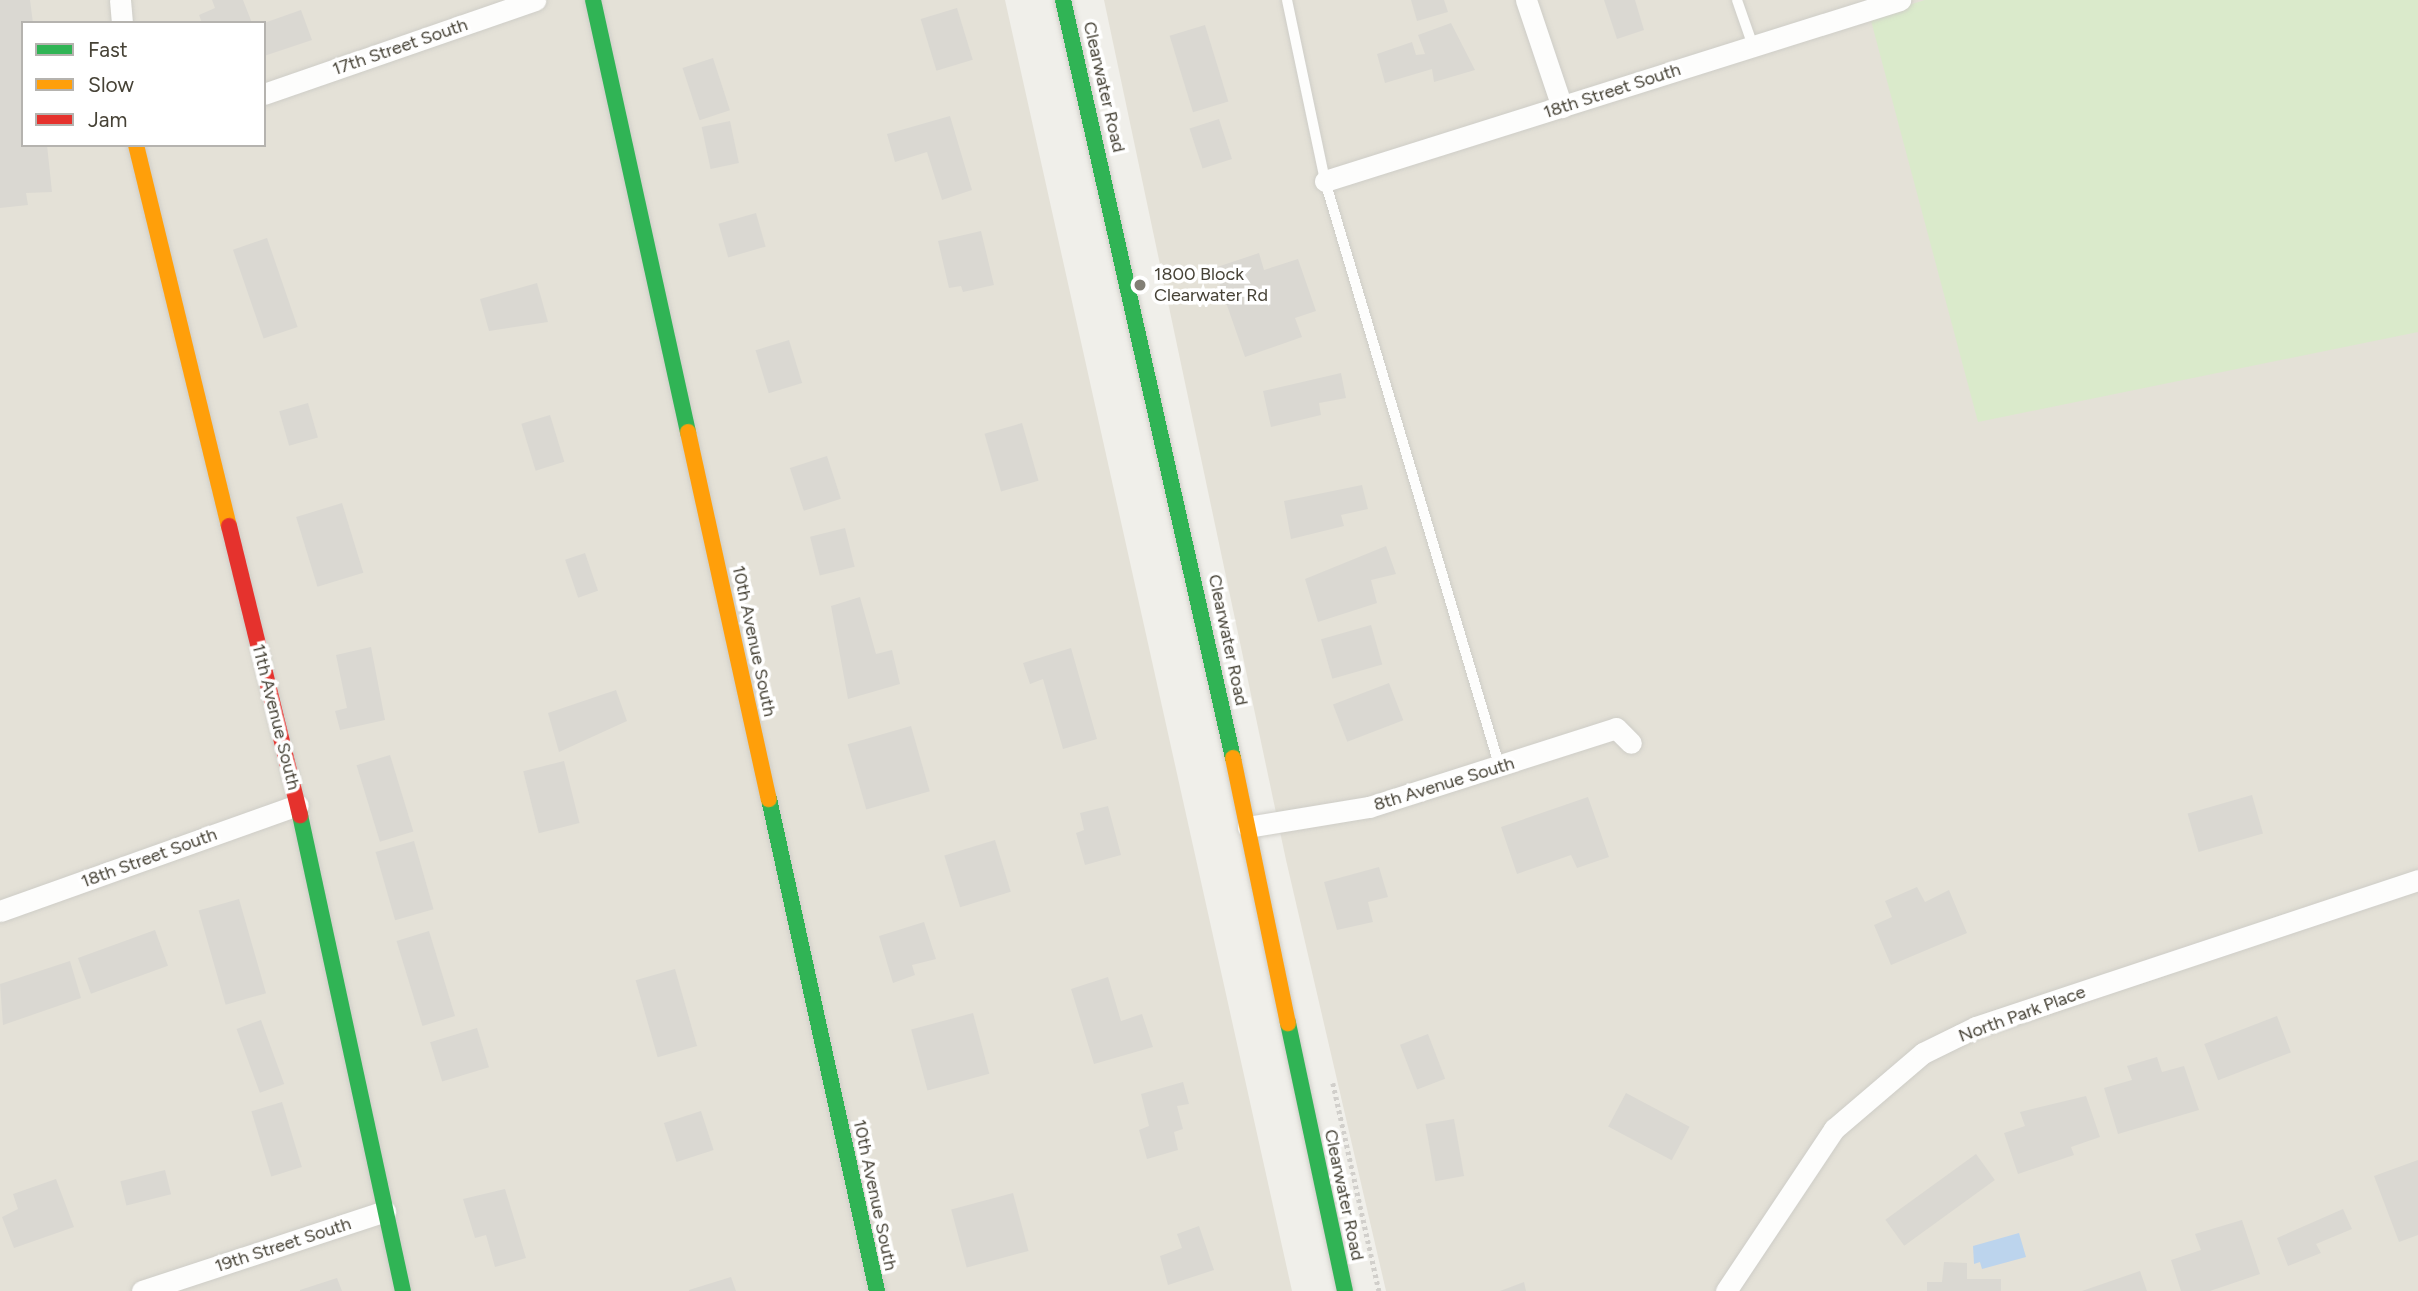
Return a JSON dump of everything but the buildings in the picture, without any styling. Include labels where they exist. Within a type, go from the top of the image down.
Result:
[{"type":"street","points":[[120,0],[122,21]]},
{"type":"street","name":"17th Street South","points":[[266,93],[535,0]]},
{"type":"street","name":"10th Avenue South","points":[[593,0],[877,1291]]},
{"type":"street","name":"Clearwater Road","points":[[1063,0],[1152,377],[1345,1291]]},
{"type":"street","points":[[1526,0],[1562,107]]},
{"type":"street","name":"18th Street South","points":[[1325,181],[1900,0]]},
{"type":"street","name":"11th Avenue South","points":[[136,147],[298,805],[403,1291]]},
{"type":"street","name":"8th Avenue South","points":[[1248,827],[1369,807],[1500,768],[1616,729],[1631,743]]},
{"type":"street","name":"18th Street South","points":[[0,911],[298,805]]},
{"type":"street","name":"North Park Place","points":[[1726,1291],[1797,1176],[1834,1129],[1923,1053],[1976,1027],[2418,880]]},
{"type":"street","name":"19th Street South","points":[[142,1291],[385,1211]]},
{"type":"lane","points":[[1287,0],[1325,181],[1500,768]]},
{"type":"lane","points":[[1737,0],[1753,46]]},
{"type":"shaded area","points":[[0,0],[1005,0],[1292,1291],[0,1291]]},
{"type":"shaded area","points":[[1104,0],[2418,0],[2418,1291],[1386,1291],[1286,860]]},
{"type":"green space","points":[[1925,0],[2418,0],[2418,332],[1978,422],[1870,17]]},
{"type":"water","points":[[2019,1233],[2026,1257],[1982,1269],[1980,1262],[1974,1264],[1973,1246]]},
{"type":"traffic: fast","points":[[593,0],[688,432]]},
{"type":"traffic: fast","points":[[1063,0],[1233,758]]},
{"type":"traffic: fast","points":[[769,799],[877,1291]]},
{"type":"traffic: fast","points":[[300,815],[403,1291]]},
{"type":"traffic: fast","points":[[1288,1023],[1345,1291]]},
{"type":"traffic: slow","points":[[136,147],[229,526]]},
{"type":"traffic: slow","points":[[688,432],[769,799]]},
{"type":"traffic: slow","points":[[1233,758],[1288,1023]]},
{"type":"traffic: jam","points":[[229,526],[300,815]]},
{"type":"place","name":"1800 Block Clearwater Rd","points":[[1140,285]]}]
